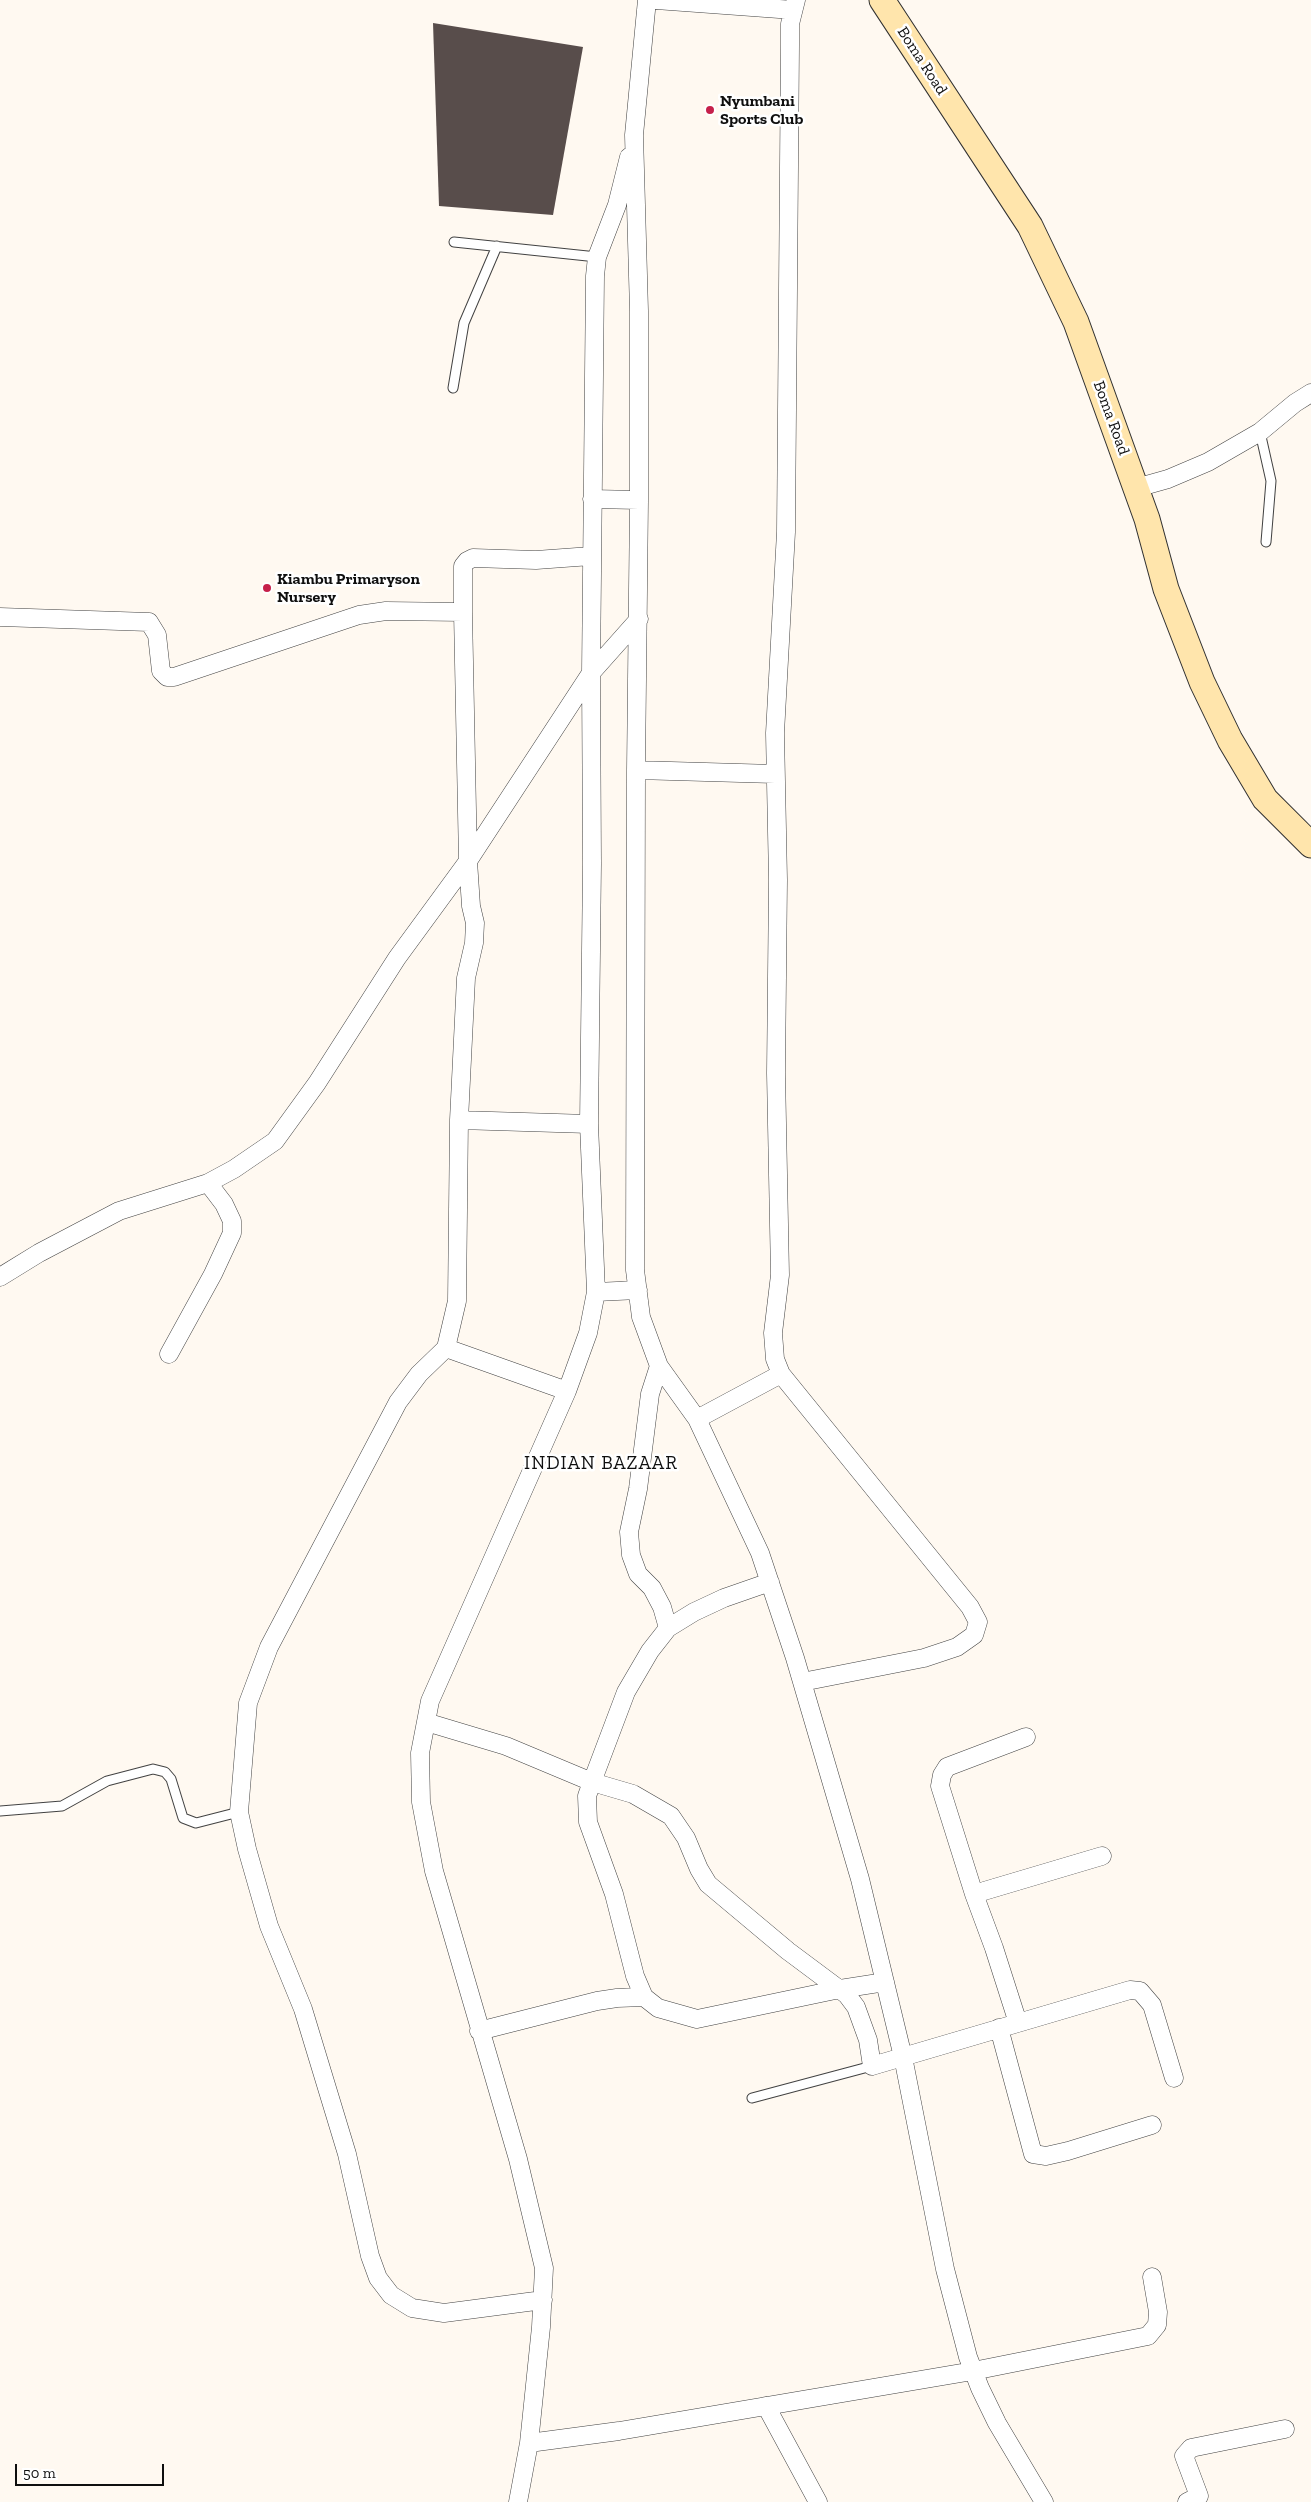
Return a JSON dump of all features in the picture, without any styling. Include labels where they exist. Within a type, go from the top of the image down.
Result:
[{"type":"main road","name":"Boma Road","points":[[882,0],[1030,226],[1076,322],[1136,488],[1166,589],[1202,682],[1230,740],[1265,799],[1311,845]]},
{"type":"street","points":[[647,0],[634,134],[639,310],[635,1270],[641,1317],[659,1366],[697,1419],[760,1553],[770,1582],[802,1682],[860,1879],[903,2057],[945,2269],[973,2371],[997,2423],[1044,2502]]},
{"type":"street","points":[[656,0],[794,5],[790,24],[786,532],[775,733],[778,880],[776,1073],[780,1275],[773,1332],[775,1359],[781,1374],[970,1607],[978,1622],[974,1636],[958,1647],[924,1658],[802,1682]]},
{"type":"street","points":[[518,2502],[529,2443],[544,2268],[518,2159],[479,2031],[434,1871],[421,1802],[420,1753],[430,1701],[567,1391],[588,1333],[596,1292],[589,1124],[592,864],[590,673],[594,276],[597,257],[617,205],[634,134]]},
{"type":"street","points":[[1136,488],[1168,479],[1208,462],[1260,432],[1295,403],[1311,393]]},
{"type":"street","points":[[592,499],[639,500]]},
{"type":"street","points":[[542,2300],[444,2313],[412,2308],[391,2295],[378,2278],[370,2256],[347,2154],[303,2009],[269,1926],[247,1849],[239,1812],[239,1787],[248,1703],[269,1647],[398,1402],[420,1374],[446,1348],[458,1301],[459,1120],[466,978],[474,943],[475,923],[471,906],[468,861],[463,566],[473,558],[536,560],[592,556]]},
{"type":"street","points":[[0,617],[136,620],[149,622],[157,635],[161,671],[167,677],[174,677],[359,615],[386,611],[464,612]]},
{"type":"street","points":[[0,1277],[39,1253],[118,1212],[208,1183],[234,1169],[275,1141],[317,1083],[397,958],[468,861],[590,673],[639,619]]},
{"type":"street","points":[[636,770],[775,774]]},
{"type":"street","points":[[459,1120],[589,1124]]},
{"type":"street","points":[[169,1354],[214,1274],[232,1233],[232,1221],[224,1204],[208,1183]]},
{"type":"street","points":[[596,1292],[638,1290]]},
{"type":"street","points":[[446,1348],[567,1391]]},
{"type":"street","points":[[659,1366],[650,1394],[638,1489],[629,1532],[631,1555],[638,1574],[652,1588],[662,1607],[668,1628]]},
{"type":"street","points":[[697,1419],[781,1374]]},
{"type":"street","points":[[770,1582],[724,1598],[668,1628],[650,1651],[626,1692],[592,1782],[588,1796],[588,1822],[614,1894],[635,1976],[644,1997],[658,2008],[697,2019],[840,1989],[885,1982]]},
{"type":"street","points":[[426,1722],[506,1746],[592,1782],[633,1794],[671,1816],[686,1838],[698,1869],[708,1884],[788,1951],[840,1989],[856,2007],[868,2040],[872,2066],[1130,1990],[1140,1991],[1152,2005],[1174,2078]]},
{"type":"street","points":[[1018,2023],[940,1786],[942,1775],[947,1767],[963,1759],[1026,1737]]},
{"type":"street","points":[[974,1894],[1102,1856]]},
{"type":"street","points":[[479,2031],[596,2002],[617,1998],[644,1997]]},
{"type":"street","points":[[999,2028],[1033,2154],[1039,2157],[1053,2154],[1152,2125]]},
{"type":"street","points":[[529,2443],[973,2371],[1148,2336],[1157,2325],[1158,2312],[1152,2277]]},
{"type":"street","points":[[766,2406],[818,2502]]},
{"type":"street","points":[[1187,2502],[1200,2496],[1184,2456],[1191,2448],[1285,2429]]},
{"type":"lane","points":[[454,242],[597,257]]},
{"type":"lane","points":[[453,388],[464,323],[497,246]]},
{"type":"lane","points":[[1260,432],[1271,481],[1266,542]]},
{"type":"lane","points":[[0,1811],[62,1806],[107,1781],[153,1769],[165,1772],[172,1779],[184,1818],[196,1823],[239,1812]]},
{"type":"lane","points":[[752,2098],[872,2066]]},
{"type":"building","points":[[433,23],[583,47],[553,215],[439,206]]},
{"type":"place","name":"Nyumbani Sports Club","points":[[710,110]]},
{"type":"place","name":"Kiambu Primaryson Nursery","points":[[267,588]]},
{"type":"district","name":"INDIAN BAZAAR","points":[[601,1464]]}]
